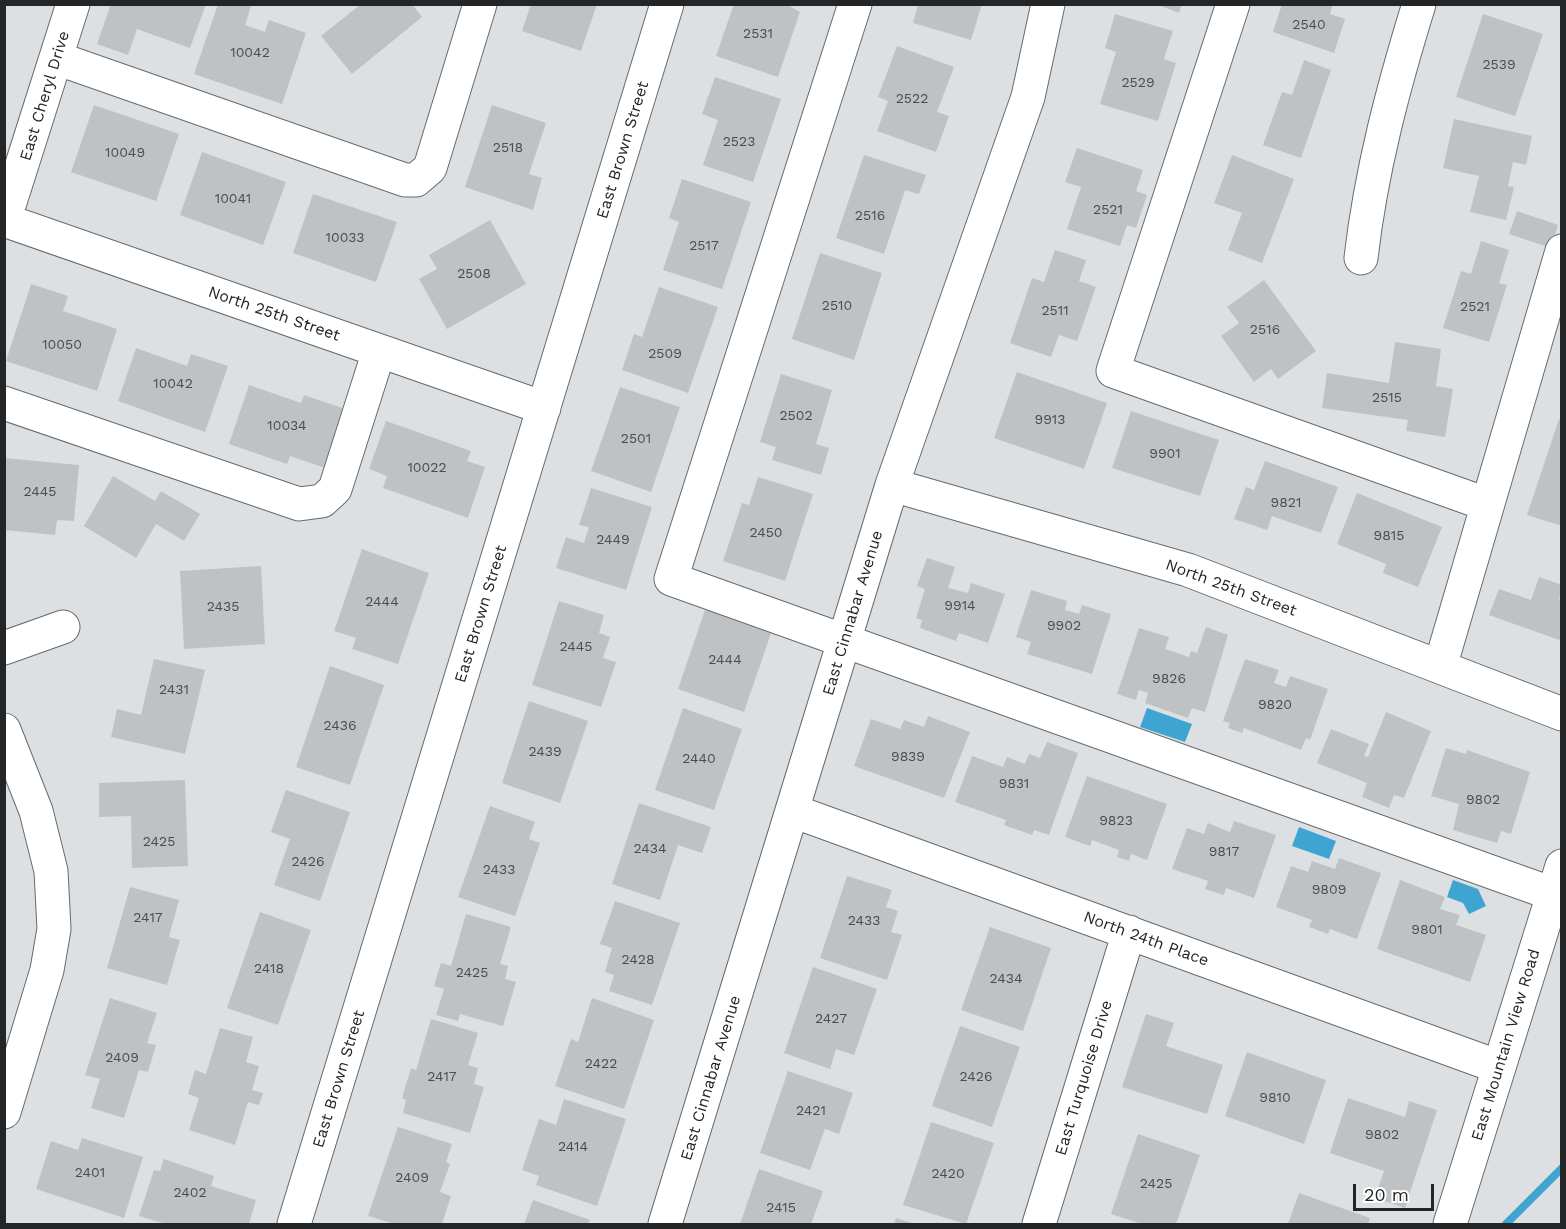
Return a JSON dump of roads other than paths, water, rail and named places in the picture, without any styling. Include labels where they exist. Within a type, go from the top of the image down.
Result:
[{"type":"street","name":"East Cheryl Drive","points":[[5,220],[73,4]]},
{"type":"street","points":[[56,58],[405,180],[416,180],[430,168],[480,4]]},
{"type":"street","name":"East Brown Street","points":[[294,1224],[668,4]]},
{"type":"street","points":[[855,4],[671,579],[843,640],[1557,880]]},
{"type":"street","name":"East Cinnabar Avenue","points":[[665,1224],[892,485],[1028,97],[1048,4]]},
{"type":"street","points":[[1233,4],[1113,371],[1486,504]]},
{"type":"street","points":[[1361,258],[1367,209],[1392,92],[1419,4]]},
{"type":"street","name":"North 25th Street","points":[[5,220],[544,408]]},
{"type":"street","points":[[1440,667],[1562,251]]},
{"type":"street","points":[[4,403],[299,504],[322,501],[335,489],[379,351]]},
{"type":"street","name":"North 25th Street","points":[[892,485],[1188,570],[1562,714]]},
{"type":"street","points":[[4,648],[63,627]]},
{"type":"street","points":[[4,730],[36,811],[51,883],[54,929],[47,970],[13,1052],[4,1112]]},
{"type":"street","name":"North 24th Place","points":[[793,812],[1499,1067]]},
{"type":"street","name":"East Mountain View Road","points":[[1450,1224],[1557,880]]},
{"type":"street","name":"East Turquoise Drive","points":[[1039,1224],[1129,932]]},
{"type":"water","points":[[1147,708],[1192,724],[1185,742],[1140,727]]},
{"type":"water","points":[[1299,827],[1336,841],[1329,859],[1292,846]]},
{"type":"water","points":[[1453,880],[1478,889],[1486,906],[1469,914],[1463,903],[1447,897]]},
{"type":"waterway","points":[[1506,1224],[1562,1168]]}]
